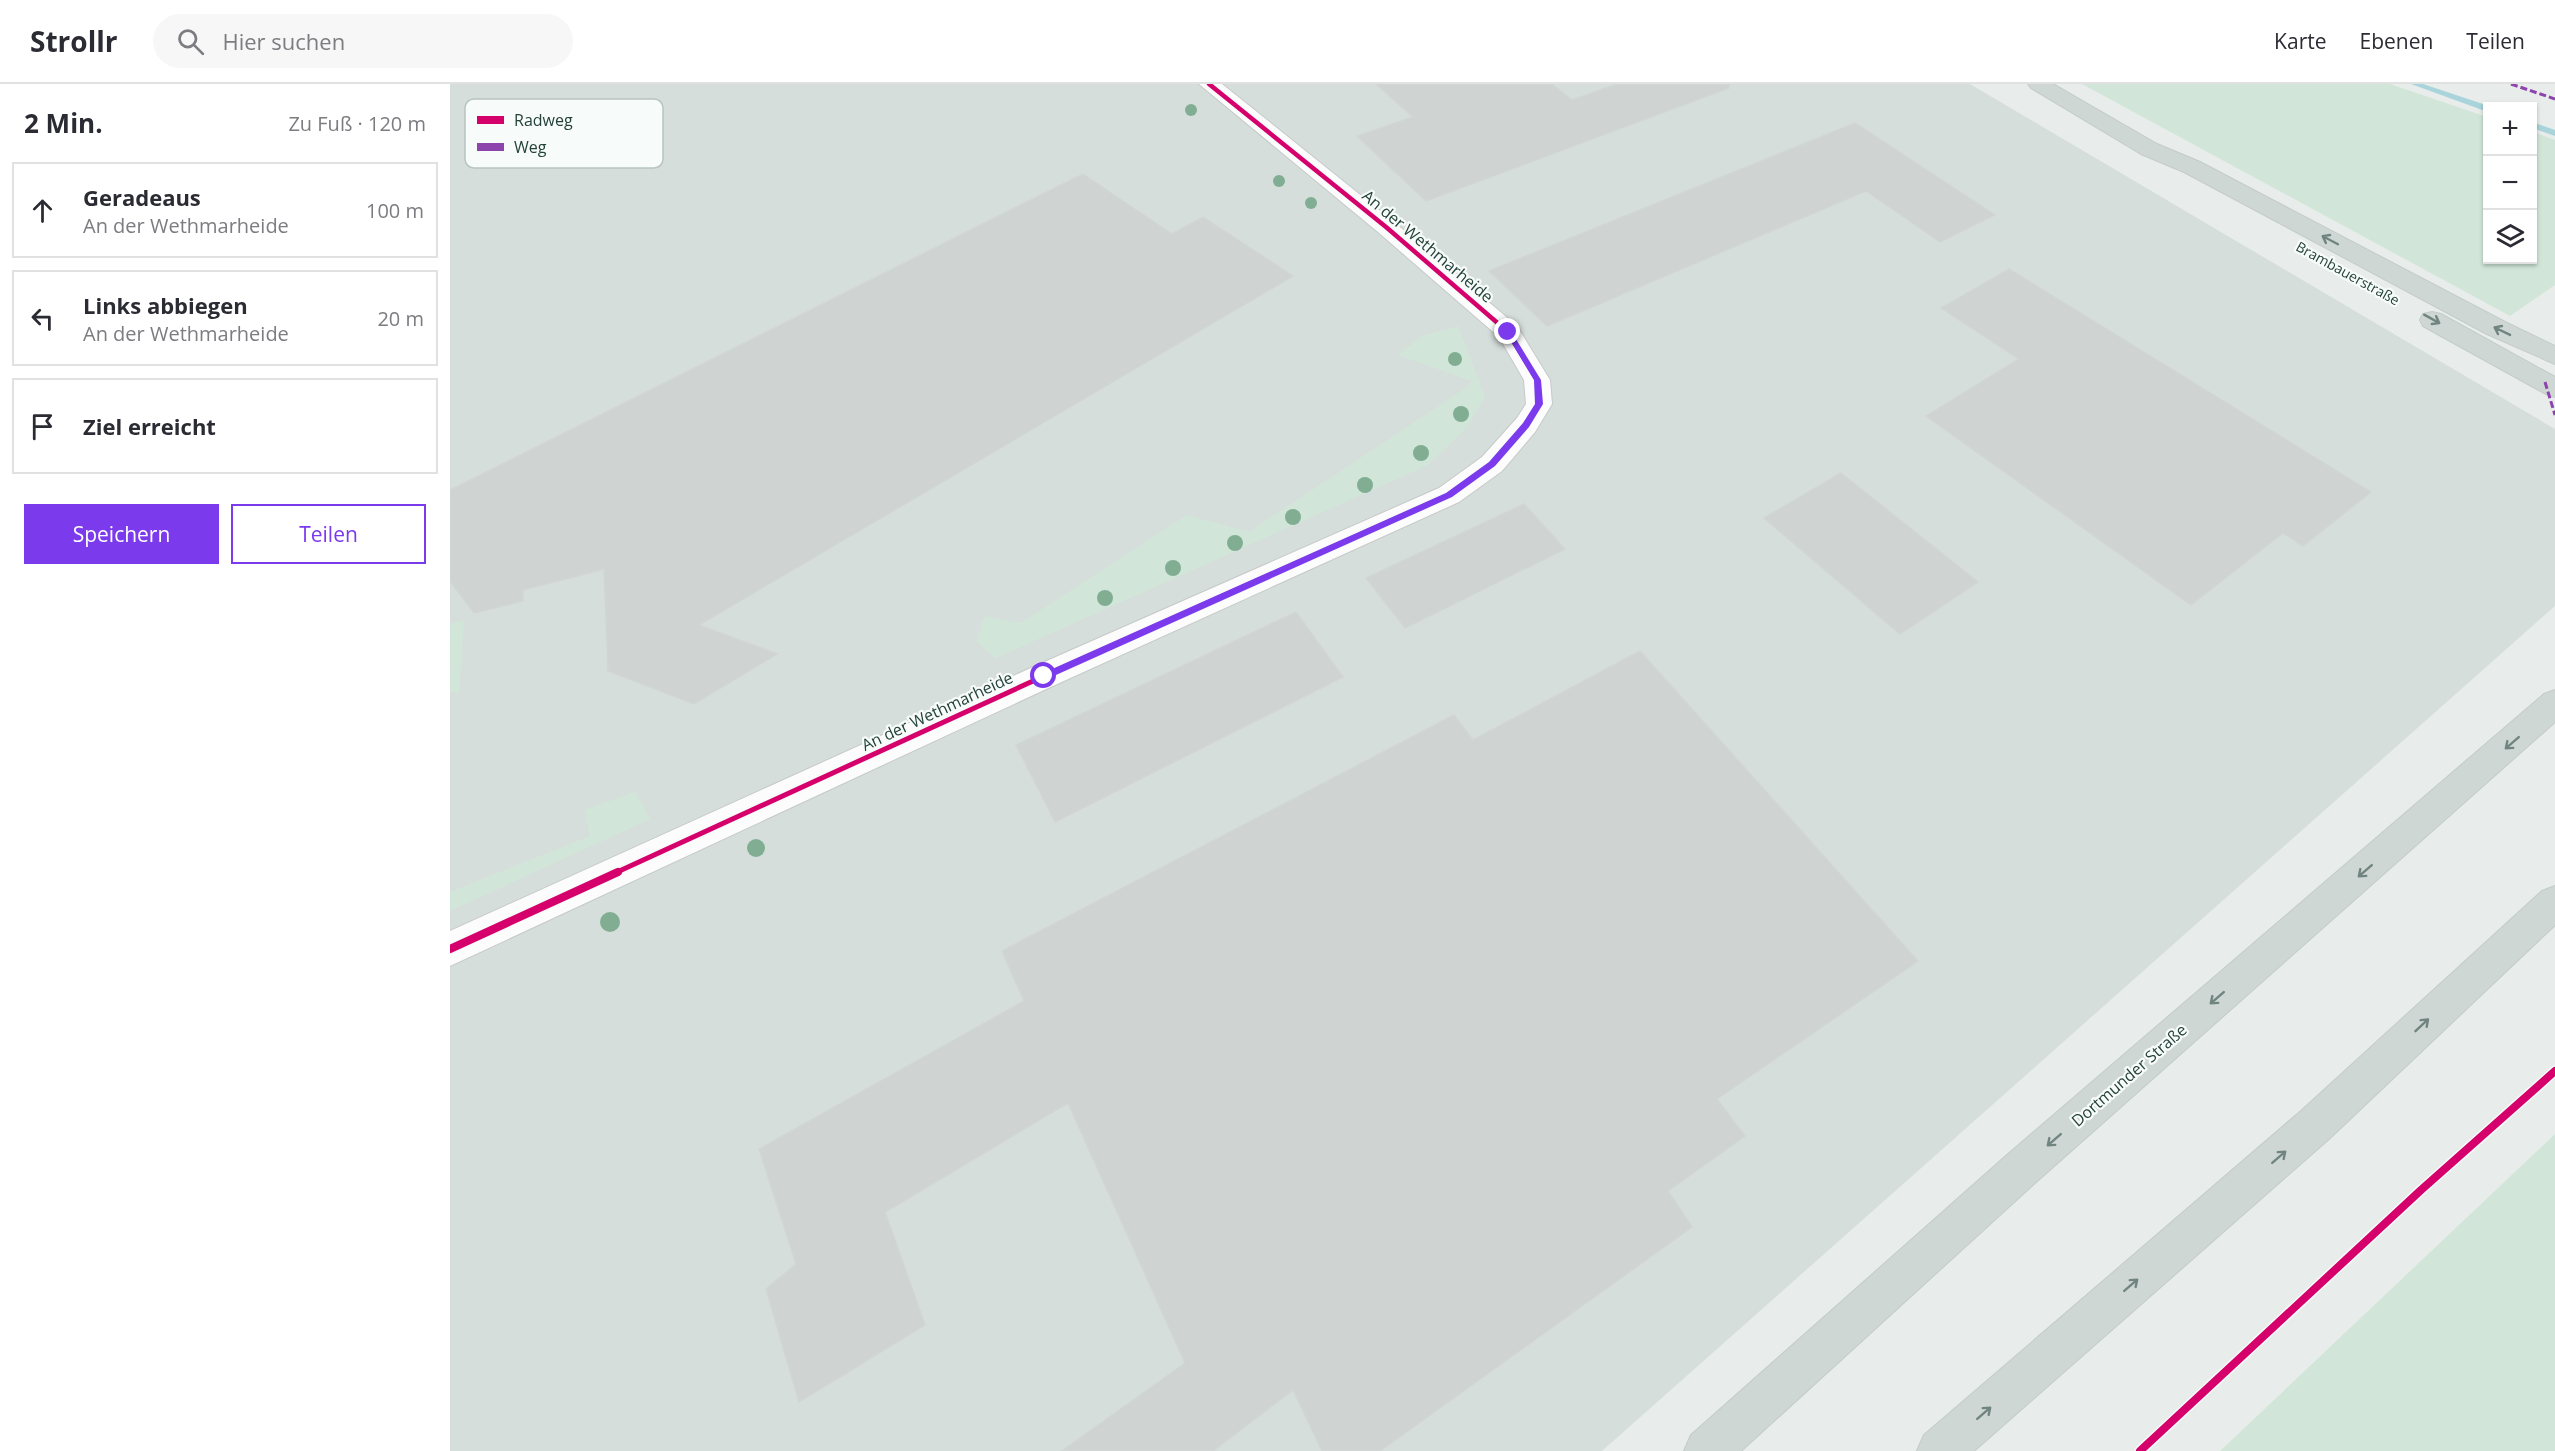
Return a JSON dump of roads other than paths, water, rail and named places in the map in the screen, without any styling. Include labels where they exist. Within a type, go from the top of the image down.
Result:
[{"type":"main road","name":"Brambauerstraße","points":[[2038,84],[2149,149],[2192,167],[2496,328],[2555,356]]},
{"type":"main road","name":"Brambauerstraße","points":[[2149,149],[2175,177],[2555,388]]},
{"type":"main road","name":"Dortmunder Straße","points":[[1707,1451],[2021,1169],[2555,703]]},
{"type":"main road","points":[[1940,1451],[2315,1125],[2555,902]]},
{"type":"street","name":"An der Wethmarheide","points":[[450,948],[1044,676],[1449,495],[1492,464],[1526,425],[1539,404],[1538,380],[1508,332],[1386,227],[1209,84]]},
{"type":"waterway","points":[[2415,84],[2483,107]]},
{"type":"waterway","points":[[2537,127],[2555,133]]}]
